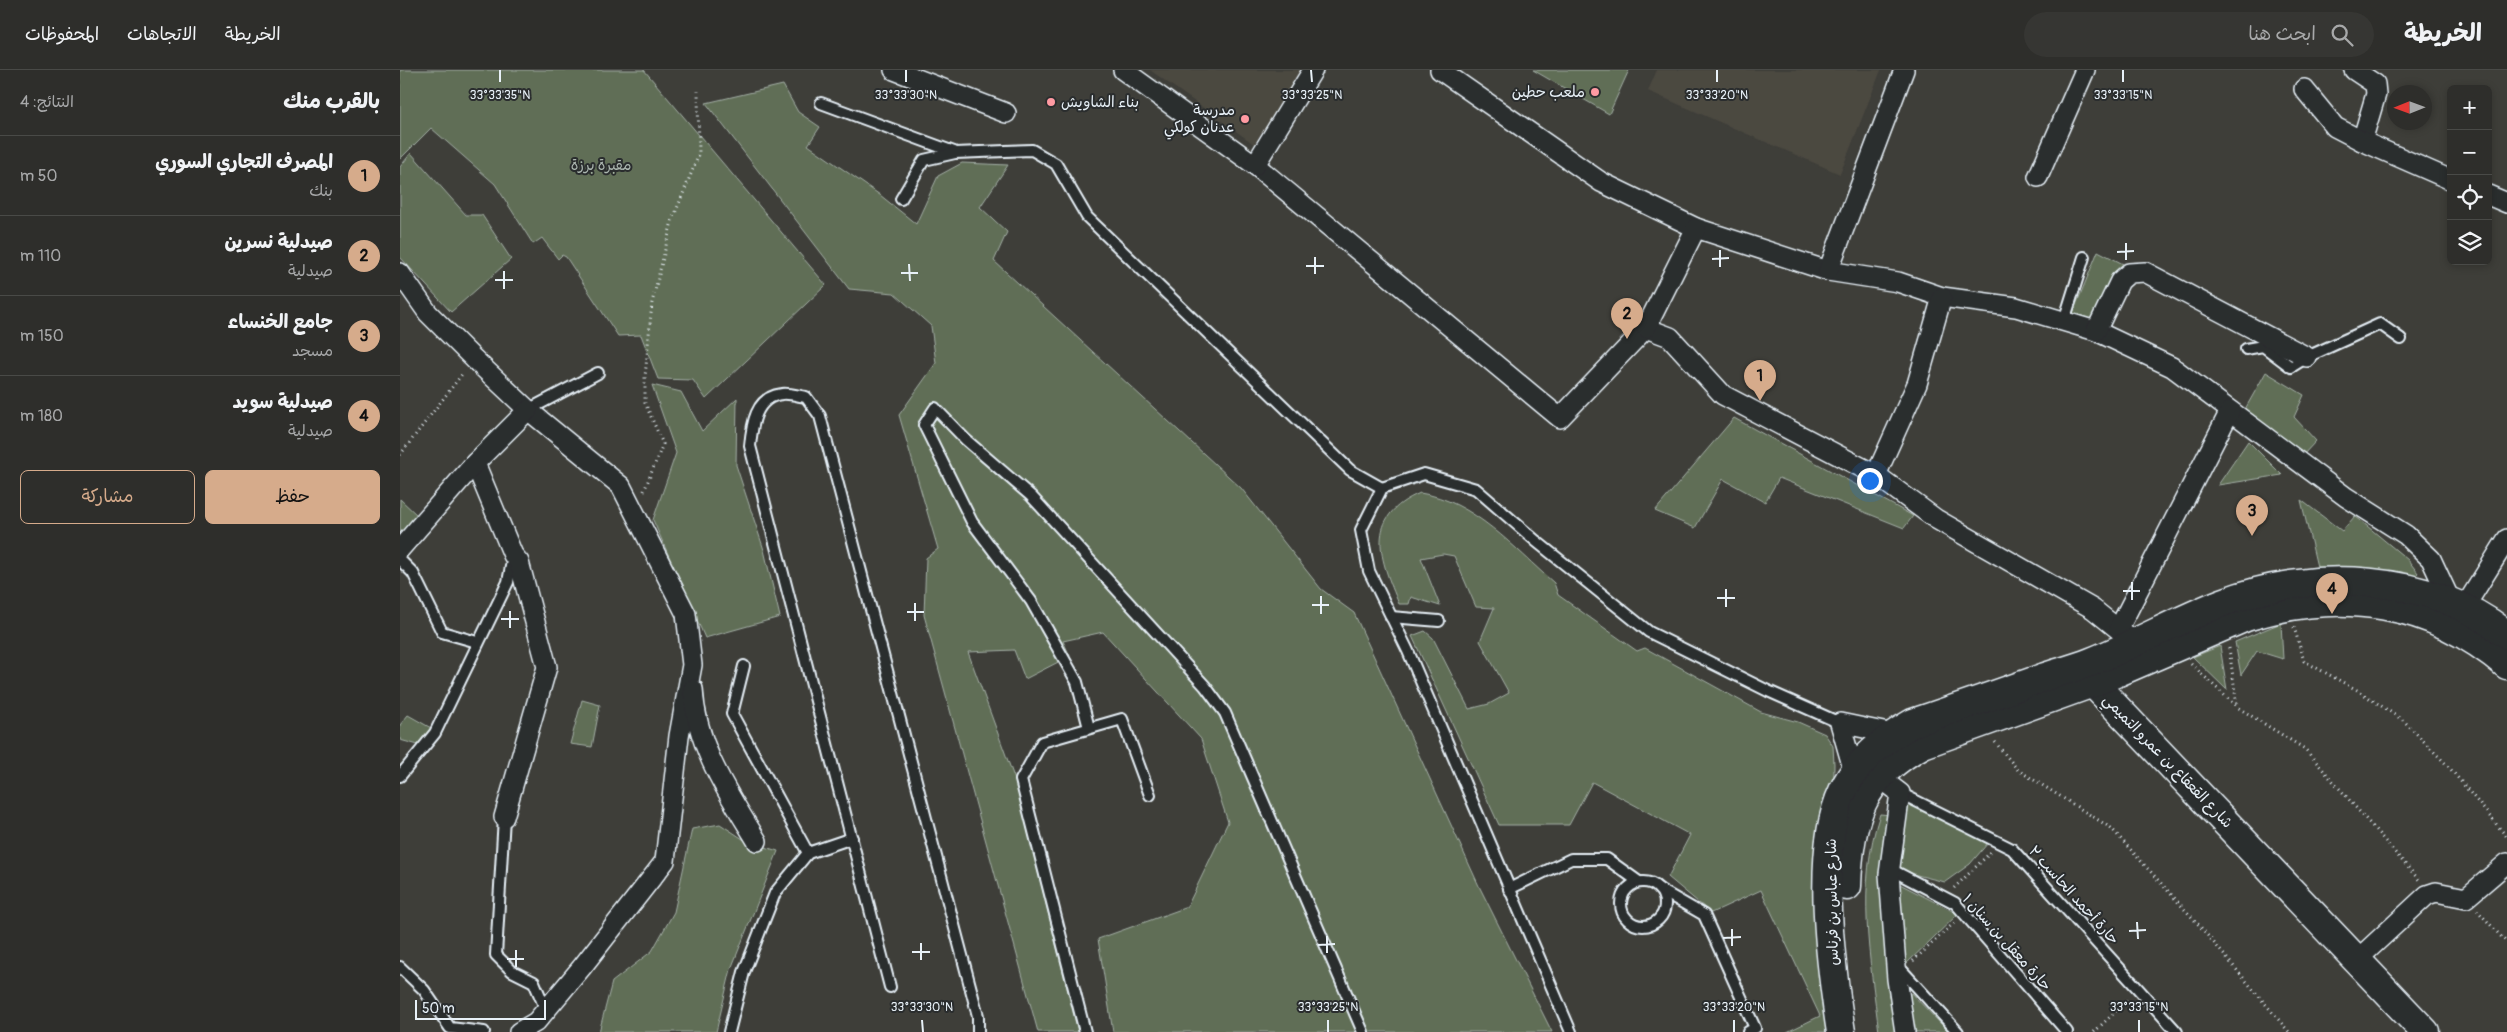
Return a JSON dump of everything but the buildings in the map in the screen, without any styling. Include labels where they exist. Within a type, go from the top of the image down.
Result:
[{"type":"main road","points":[[2092,673],[2127,635],[2247,594],[2298,584],[2350,582],[2416,591],[2457,605],[2507,635]]},
{"type":"main road","name":"شارع القعقاع بن عمرو التميمي","points":[[2425,1032],[2092,673],[2173,648],[2267,610],[2318,602],[2353,601],[2410,610],[2457,629],[2507,665]]},
{"type":"main road","name":"شارع عباس بن فرناس","points":[[1902,742],[1979,722],[2092,673]]},
{"type":"main road","name":"شارع عباس بن فرناس","points":[[1857,1032],[1848,942],[1848,854],[1851,832],[1858,812],[1913,724],[2092,673]]},
{"type":"main road","name":"شارع عباس بن فرناس","points":[[1841,1032],[1829,926],[1829,856],[1835,812],[1876,783]]},
{"type":"street","points":[[894,70],[1006,113]]},
{"type":"street","points":[[1123,70],[1255,165],[1560,418],[1646,328],[1696,228]]},
{"type":"street","points":[[1255,165],[1313,70]]},
{"type":"street","points":[[1440,70],[1601,182],[1696,228],[1828,271],[1898,282],[1942,297],[2016,306],[2096,331],[2172,367],[2346,497],[2406,535],[2431,559],[2457,605],[2507,539]]},
{"type":"street","points":[[1828,271],[1904,70]]},
{"type":"street","points":[[2038,177],[2085,70]]},
{"type":"street","points":[[2354,70],[2375,84],[2376,94],[2362,141]]},
{"type":"street","points":[[2304,89],[2336,127],[2362,141],[2447,178]]},
{"type":"street","points":[[2492,197],[2507,203]]},
{"type":"street","points":[[400,272],[428,314],[474,359],[528,410],[621,486],[686,614],[692,665],[694,705],[711,765],[757,841]]},
{"type":"street","points":[[2096,331],[2120,281],[2129,272],[2145,272],[2307,357]]},
{"type":"street","points":[[1876,476],[1917,384],[1942,297]]},
{"type":"street","points":[[1646,328],[1670,336],[1723,395],[1876,476],[1936,519],[2093,609],[2127,635],[2230,411]]},
{"type":"street","points":[[400,549],[475,463],[528,410]]},
{"type":"street","points":[[475,463],[518,562],[530,598],[547,667],[504,817]]},
{"type":"street","points":[[519,1032],[536,1022],[665,861],[679,736],[692,665]]},
{"type":"street","points":[[1840,723],[1902,742]]},
{"type":"street","points":[[1840,723],[1876,783],[1890,869],[1905,1032]]},
{"type":"street","points":[[2358,959],[2431,893],[2466,898],[2507,863]]},
{"type":"lane","points":[[821,103],[955,153]]},
{"type":"lane","points":[[901,199],[924,160],[955,153],[1032,150],[1056,164],[1087,217],[1350,470],[1382,488]]},
{"type":"lane","points":[[2064,321],[2084,257]]},
{"type":"lane","points":[[2246,349],[2263,346],[2292,367],[2307,357],[2380,324],[2401,339]]},
{"type":"lane","points":[[528,410],[598,373]]},
{"type":"lane","points":[[890,987],[750,446],[752,422],[761,403],[782,394],[806,397],[820,416],[978,1016],[978,1032]]},
{"type":"lane","points":[[1089,728],[1077,682],[1031,601],[972,522],[924,425],[936,408],[966,440],[1031,496],[1205,686],[1225,713],[1363,1032]]},
{"type":"lane","points":[[1572,1032],[1408,651],[1369,571],[1361,530],[1382,488],[1424,474],[1476,489],[1536,541],[1649,632],[1768,691],[1840,723]]},
{"type":"lane","points":[[400,776],[435,733],[477,642],[508,582],[513,554]]},
{"type":"lane","points":[[400,560],[413,573],[442,632],[477,642]]},
{"type":"lane","points":[[1391,617],[1439,620]]},
{"type":"lane","points":[[744,666],[732,714],[808,853]]},
{"type":"lane","points":[[1085,1032],[1021,780],[1042,742],[1122,719],[1150,794]]},
{"type":"lane","name":"حارة أحمد الحاسب ٣","points":[[1876,783],[2012,849],[2177,1032]]},
{"type":"lane","points":[[504,817],[496,955],[512,971],[534,982],[546,1010]]},
{"type":"lane","points":[[729,1032],[744,972],[775,893],[808,853],[852,838]]},
{"type":"lane","points":[[1509,889],[1571,859],[1607,859],[1639,882],[1654,884],[1659,889],[1704,915],[1755,1028],[1748,1032]]},
{"type":"lane","name":"حارة معقل بن سنان ١","points":[[1890,869],[1955,903],[2067,1032]]},
{"type":"lane","points":[[1639,882],[1626,888],[1620,902],[1624,916],[1635,925],[1650,925],[1662,916],[1665,902],[1659,889]]},
{"type":"lane","points":[[400,967],[424,990],[450,1028],[484,1032]]},
{"type":"lane","points":[[1900,967],[1958,1032]]},
{"type":"path","points":[[635,513],[663,444],[645,403],[645,377],[652,303],[672,221],[699,154],[698,91]]},
{"type":"path","points":[[400,455],[474,359]]},
{"type":"path","points":[[2288,606],[2304,661],[2357,690],[2404,720],[2448,766],[2507,836]]},
{"type":"path","points":[[2226,625],[2237,707]]},
{"type":"path","points":[[2173,648],[2237,707],[2305,749],[2431,893]]},
{"type":"path","points":[[1979,722],[2018,770],[2112,828],[2198,924],[2289,1032]]},
{"type":"path","points":[[1944,897],[2000,844]]},
{"type":"path","points":[[2466,898],[2507,943]]},
{"type":"path","points":[[1900,967],[1964,914]]},
{"type":"path","points":[[2094,1032],[2139,990]]},
{"type":"shaded area","name":"مدرسة عدنان كولكي","points":[[1150,70],[1307,70],[1254,144]]},
{"type":"shaded area","points":[[1657,70],[1881,70],[1840,174],[1648,91]]},
{"type":"green space","name":"مقبرة برزة","points":[[400,70],[644,70],[826,285],[706,399],[693,380],[658,379],[641,335],[618,336],[566,257],[562,255],[558,259],[542,238],[533,244],[495,184],[431,128],[400,159]]},
{"type":"green space","name":"ملعب حطين","points":[[1533,70],[1629,70],[1609,114]]},
{"type":"green space","points":[[783,85],[798,112],[820,127],[808,145],[880,195],[916,224],[938,176],[962,163],[1008,165],[980,207],[1007,232],[994,261],[1241,488],[1321,589],[1354,613],[1479,886],[1552,1032],[1113,1032],[1098,939],[1187,907],[1228,822],[1201,739],[1103,632],[1063,641],[1070,656],[1025,679],[1014,650],[968,652],[1015,780],[1078,1032],[1038,1032],[924,615],[926,558],[938,549],[899,415],[936,363],[931,326],[894,293],[849,289],[706,103]]},
{"type":"green space","points":[[411,153],[466,215],[482,215],[511,259],[451,312],[400,257],[400,167]]},
{"type":"green space","points":[[2098,251],[2127,266],[2101,328],[2072,315]]},
{"type":"green space","points":[[2266,372],[2304,395],[2294,417],[2316,441],[2302,456],[2244,411]]},
{"type":"green space","points":[[652,385],[681,392],[702,431],[737,398],[736,465],[764,550],[780,617],[705,638],[653,520],[676,453]]},
{"type":"green space","points":[[1734,418],[1913,516],[1904,528],[1779,478],[1765,502],[1723,479],[1695,528],[1655,511]]},
{"type":"green space","points":[[2248,441],[2282,475],[2218,485]]},
{"type":"green space","points":[[1420,493],[1440,498],[1476,516],[1508,541],[1554,583],[1558,595],[1637,651],[1645,648],[1761,712],[1798,722],[1825,734],[1833,746],[1834,764],[1830,1032],[1787,1032],[1820,1016],[1761,890],[1711,913],[1668,877],[1690,835],[1592,782],[1569,825],[1499,825],[1412,636],[1425,631],[1433,638],[1469,709],[1489,704],[1509,693],[1480,641],[1494,608],[1476,607],[1454,556],[1443,554],[1421,558],[1440,606],[1411,597],[1409,604],[1399,604],[1382,555],[1383,527],[1390,514],[1402,503]]},
{"type":"green space","points":[[400,499],[418,516],[400,535]]},
{"type":"green space","points":[[2301,500],[2342,531],[2355,516],[2408,560],[2418,573],[2412,579],[2318,571]]},
{"type":"green space","points":[[2281,623],[2283,659],[2257,651],[2241,675],[2235,642]]},
{"type":"green space","points":[[2220,646],[2227,690],[2193,657]]},
{"type":"green space","points":[[582,700],[600,705],[592,747],[570,744]]},
{"type":"green space","points":[[408,715],[431,728],[422,746],[400,740],[400,725]]},
{"type":"green space","points":[[1907,802],[1988,843],[1970,864],[1945,882],[1901,871],[1894,856]]},
{"type":"green space","points":[[1880,814],[1891,815],[1899,1032],[1879,1032],[1869,950],[1867,922],[1868,868]]},
{"type":"green space","points":[[720,824],[746,841],[778,851],[731,969],[716,1032],[599,1032],[612,982],[652,951],[674,912],[692,829]]},
{"type":"green space","points":[[1892,880],[1958,914],[1906,964]]},
{"type":"green space","points":[[1905,987],[1949,1032],[1913,1032]]},
{"type":"place","name":"ملعب حطين","points":[[1595,92]]},
{"type":"place","name":"بناء الشاويش","points":[[1051,102]]},
{"type":"place","name":"مدرسة عدنان كولكي","points":[[1245,119]]},
{"type":"place","name":"صيدلية نسرين","points":[[1627,339]]},
{"type":"place","name":"المصرف التجاري السوري","points":[[1760,401]]},
{"type":"place","name":"جامع الخنساء","points":[[2252,536]]},
{"type":"place","name":"صيدلية سويد","points":[[2332,614]]}]
